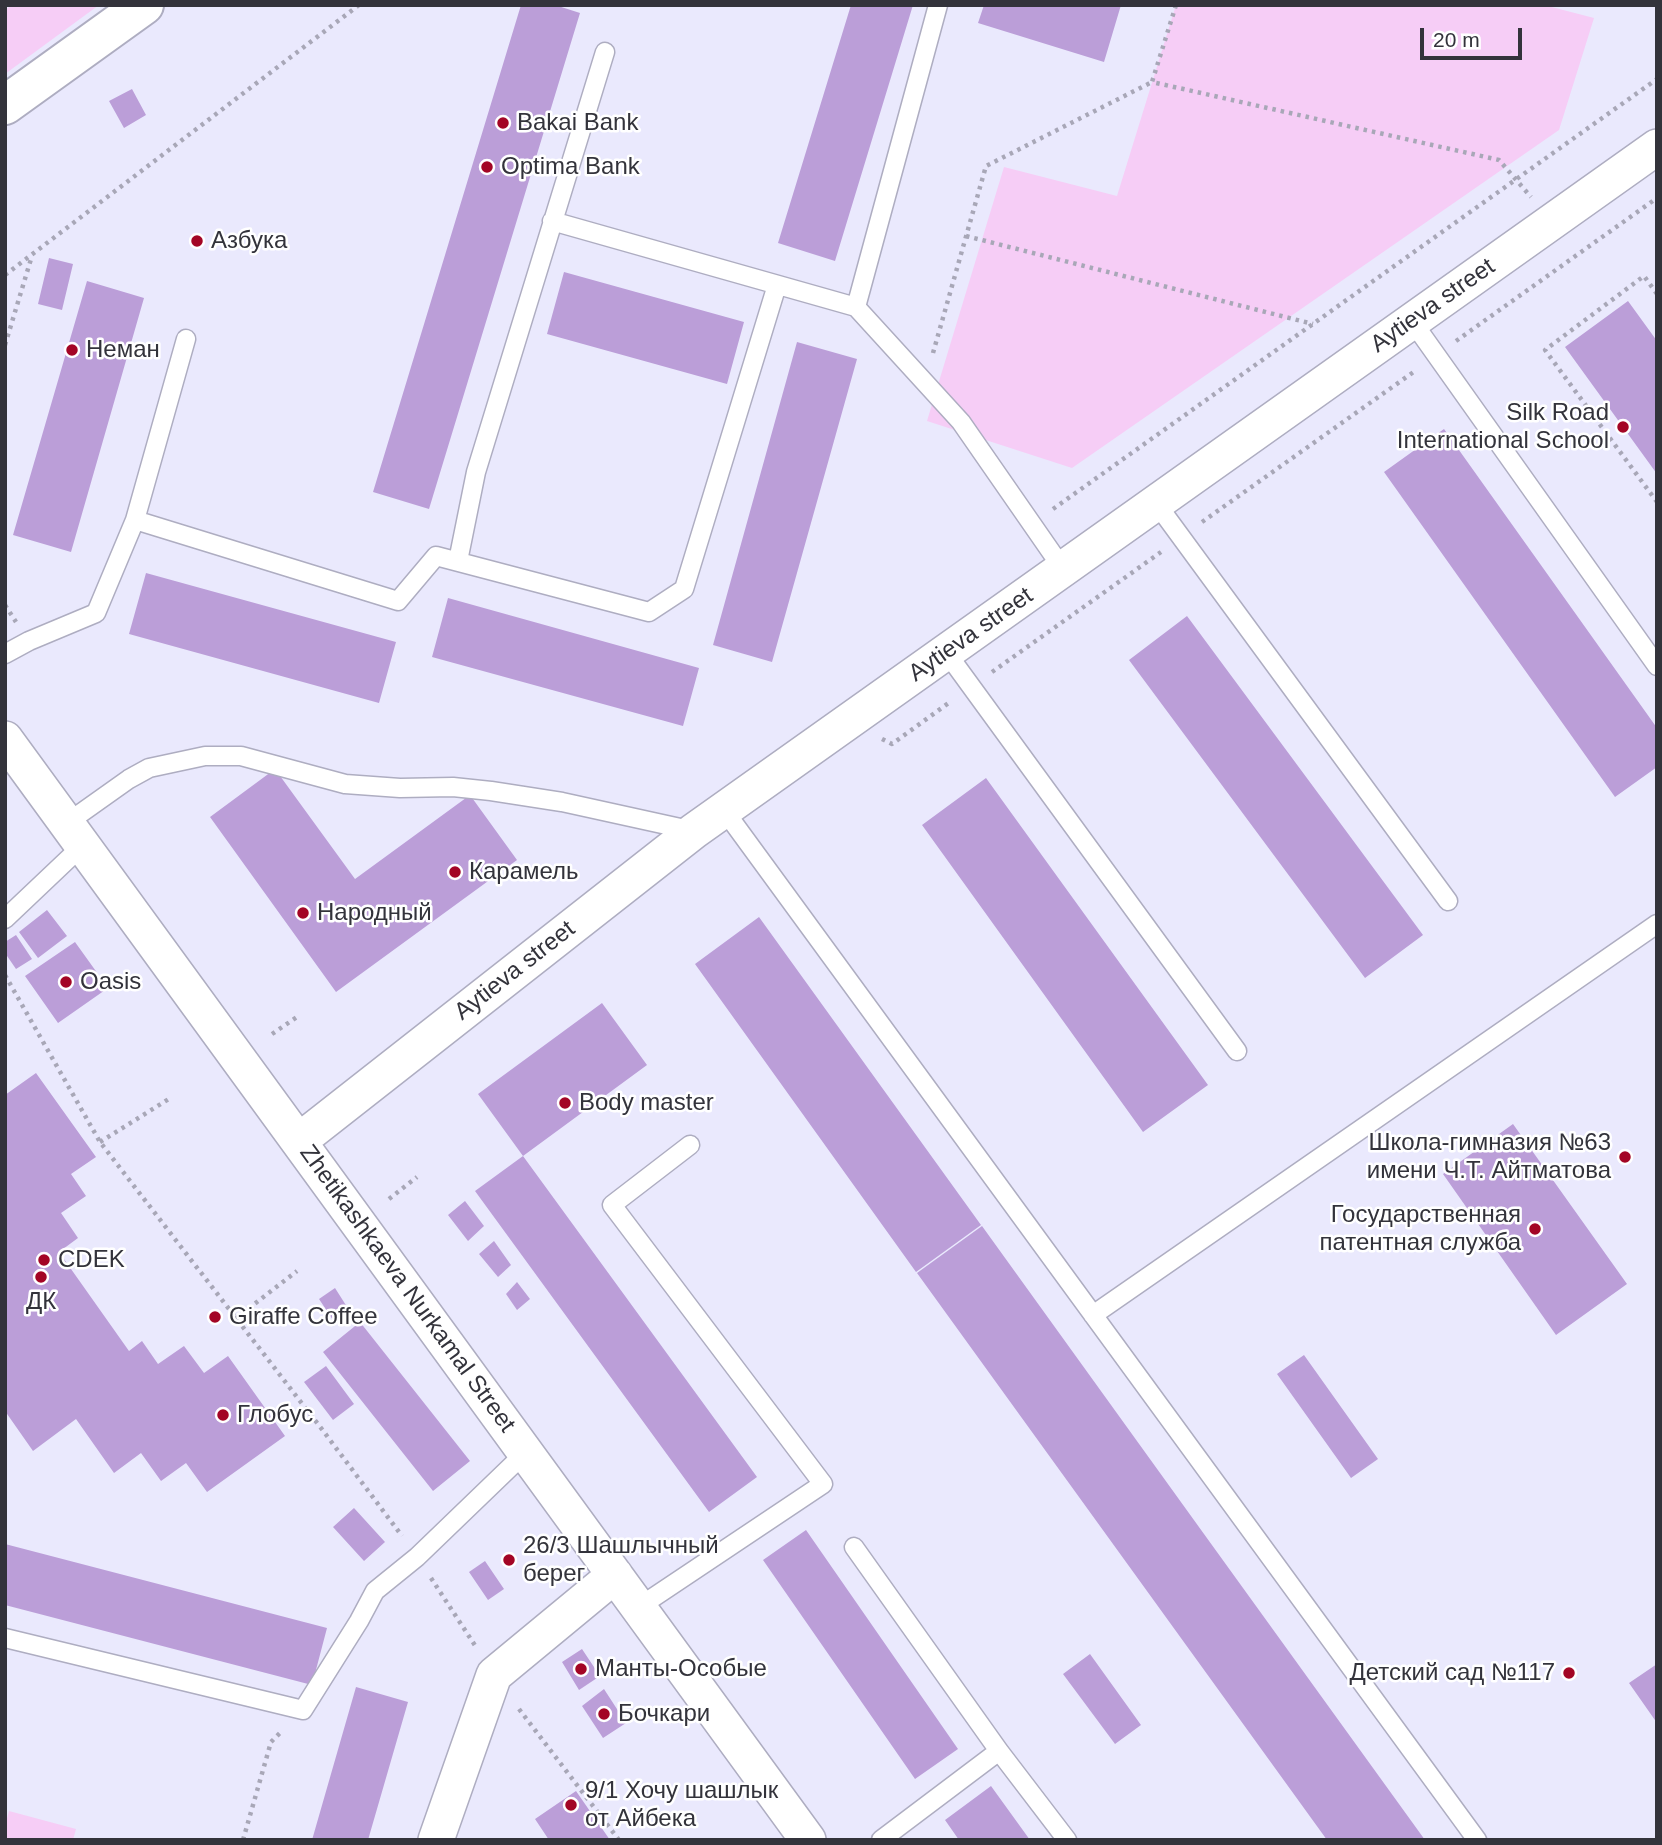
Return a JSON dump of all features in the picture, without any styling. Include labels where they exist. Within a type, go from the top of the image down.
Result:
[{"type":"main road","points":[[5,104],[144,5]]},
{"type":"street","name":"Aytieva street","points":[[299,1141],[694,831],[1657,147]]},
{"type":"street","name":"Zhetikashkaeva Nurkamal Street","points":[[5,739],[808,1840]]},
{"type":"street","points":[[436,1840],[494,1675],[615,1575]]},
{"type":"lane","points":[[856,307],[938,5]]},
{"type":"lane","points":[[458,561],[476,472],[605,52]]},
{"type":"lane","points":[[552,221],[856,307],[961,422],[1063,569]]},
{"type":"lane","points":[[135,520],[398,601],[436,556],[649,612],[684,589],[777,285]]},
{"type":"lane","points":[[1412,321],[1657,666]]},
{"type":"lane","points":[[5,654],[96,613],[135,520],[186,339]]},
{"type":"lane","points":[[1156,503],[1448,901]]},
{"type":"lane","points":[[946,652],[1237,1051]]},
{"type":"lane","points":[[5,919],[75,834],[129,779],[149,768],[205,757],[241,756],[345,784],[400,788],[453,787],[491,791],[562,802],[694,831]]},
{"type":"lane","points":[[724,810],[1477,1840]]},
{"type":"lane","points":[[1093,1315],[1657,924]]},
{"type":"lane","points":[[639,1607],[822,1484],[612,1205],[690,1145]]},
{"type":"lane","points":[[5,1639],[303,1710],[375,1591],[417,1557],[526,1452]]},
{"type":"lane","points":[[854,1547],[999,1751],[1067,1840]]},
{"type":"lane","points":[[881,1840],[999,1751]]},
{"type":"path","points":[[5,275],[359,5]]},
{"type":"path","points":[[1152,82],[1176,5]]},
{"type":"path","points":[[1032,524],[1657,79]]},
{"type":"path","points":[[925,383],[986,166],[1152,82],[1499,160],[1553,221]]},
{"type":"path","points":[[847,723],[892,744],[1657,198]]},
{"type":"path","points":[[966,236],[1313,324]]},
{"type":"path","points":[[5,345],[30,260],[41,248]]},
{"type":"path","points":[[1657,294],[1644,276],[1545,350],[1657,502]]},
{"type":"path","points":[[5,975],[100,1142],[417,1557],[494,1675],[619,1840]]},
{"type":"path","points":[[272,1034],[300,1015]]},
{"type":"path","points":[[100,1142],[172,1097]]},
{"type":"path","points":[[389,1199],[417,1177]]},
{"type":"path","points":[[235,1319],[297,1271]]},
{"type":"path","points":[[243,1840],[271,1742],[303,1710]]},
{"type":"shaded area","points":[[12,5],[99,5],[5,74],[5,10]]},
{"type":"shaded area","points":[[1176,5],[1544,5],[1594,18],[1559,130],[1072,468],[927,421],[1004,167],[1117,196]]},
{"type":"shaded area","points":[[9,1811],[76,1829],[73,1840],[5,1840]]},
{"type":"building","points":[[521,5],[555,5],[580,13],[429,509],[373,492]]},
{"type":"building","points":[[851,5],[913,5],[835,261],[778,243]]},
{"type":"building","points":[[984,5],[1121,5],[1104,62],[978,23]]},
{"type":"building","points":[[132,89],[146,115],[124,128],[109,101]]},
{"type":"building","points":[[49,258],[73,264],[62,310],[38,304]]},
{"type":"building","points":[[564,272],[744,322],[727,384],[547,334]]},
{"type":"building","points":[[87,281],[144,298],[71,552],[13,535]]},
{"type":"building","points":[[1628,301],[1657,341],[1657,474],[1565,347]]},
{"type":"building","points":[[797,342],[857,359],[772,662],[713,645]]},
{"type":"building","points":[[1444,429],[1657,728],[1657,767],[1615,797],[1384,472]]},
{"type":"building","points":[[146,573],[396,642],[379,703],[129,634]]},
{"type":"building","points":[[448,598],[699,668],[683,726],[432,657]]},
{"type":"building","points":[[1187,616],[1423,935],[1365,978],[1129,660]]},
{"type":"building","points":[[275,769],[355,879],[470,795],[517,860],[336,992],[210,817]]},
{"type":"building","points":[[986,778],[1208,1085],[1143,1132],[922,825]]},
{"type":"building","points":[[47,910],[67,936],[38,958],[19,932]]},
{"type":"building","points":[[759,917],[981,1225],[916,1272],[695,964]]},
{"type":"building","points":[[16,935],[32,959],[16,969],[5,953],[5,942]]},
{"type":"building","name":"Oasis","points":[[75,942],[108,988],[58,1023],[25,976]]},
{"type":"building","points":[[602,1003],[647,1065],[523,1156],[478,1094]]},
{"type":"building","name":"ДК","points":[[36,1073],[96,1157],[71,1174],[86,1196],[61,1213],[78,1238],[59,1252],[129,1351],[142,1341],[158,1364],[184,1346],[204,1373],[228,1356],[285,1436],[207,1492],[186,1463],[161,1481],[141,1453],[114,1473],[76,1419],[33,1451],[5,1411],[5,1095]]},
{"type":"building","name":"Государственная патентная служба","points":[[1513,1124],[1627,1284],[1556,1335],[1443,1174]]},
{"type":"building","points":[[523,1156],[757,1477],[709,1512],[475,1191]]},
{"type":"building","points":[[465,1201],[484,1226],[468,1241],[448,1215]]},
{"type":"building","points":[[982,1226],[1425,1840],[1327,1840],[917,1273]]},
{"type":"building","points":[[494,1241],[511,1265],[498,1277],[479,1254]]},
{"type":"building","points":[[517,1282],[530,1299],[517,1310],[506,1294]]},
{"type":"building","points":[[335,1288],[349,1310],[333,1320],[319,1299]]},
{"type":"building","points":[[360,1322],[470,1461],[433,1491],[323,1352]]},
{"type":"building","points":[[1304,1355],[1378,1459],[1351,1478],[1277,1374]]},
{"type":"building","points":[[326,1366],[354,1404],[333,1420],[304,1382]]},
{"type":"building","points":[[354,1508],[385,1542],[364,1561],[333,1527]]},
{"type":"building","points":[[806,1530],[958,1749],[915,1779],[763,1560]]},
{"type":"building","points":[[5,1544],[327,1628],[312,1685],[5,1605]]},
{"type":"building","points":[[485,1561],[504,1589],[488,1600],[469,1572]]},
{"type":"building","name":"Манты-Особые","points":[[582,1649],[600,1676],[579,1690],[562,1662]]},
{"type":"building","points":[[1090,1654],[1141,1725],[1115,1744],[1063,1674]]},
{"type":"building","points":[[1657,1664],[1657,1723],[1629,1683]]},
{"type":"building","points":[[356,1687],[408,1702],[368,1840],[312,1840]]},
{"type":"building","name":"Бочкари","points":[[604,1689],[626,1723],[603,1738],[582,1706]]},
{"type":"building","points":[[991,1786],[1030,1840],[959,1840],[945,1820]]},
{"type":"building","name":"9/1 Хочу шашлык от Айбека","points":[[576,1791],[610,1840],[549,1840],[535,1819]]},
{"type":"place","name":"Bakai Bank","points":[[503,123]]},
{"type":"place","name":"Optima Bank","points":[[487,167]]},
{"type":"place","name":"Азбука","points":[[197,241]]},
{"type":"place","name":"Неман","points":[[72,350]]},
{"type":"place","name":"Silk Road International School","points":[[1623,427]]},
{"type":"place","name":"Карамель","points":[[455,872]]},
{"type":"place","name":"Народный","points":[[303,913]]},
{"type":"place","name":"Oasis","points":[[66,982]]},
{"type":"place","name":"Body master","points":[[565,1103]]},
{"type":"place","name":"Школа-гимназия №63 имени Ч.Т. Айтматова","points":[[1625,1157]]},
{"type":"place","name":"Государственная патентная служба","points":[[1535,1229]]},
{"type":"place","name":"CDEK","points":[[44,1260]]},
{"type":"place","name":"ДК","points":[[41,1277]]},
{"type":"place","name":"Giraffe Coffee","points":[[215,1317]]},
{"type":"place","name":"Глобус","points":[[223,1415]]},
{"type":"place","name":"26/3 Шашлычный берег","points":[[509,1560]]},
{"type":"place","name":"Манты-Особые","points":[[581,1669]]},
{"type":"place","name":"Детский сад №117","points":[[1569,1673]]},
{"type":"place","name":"Бочкари","points":[[604,1714]]},
{"type":"place","name":"9/1 Хочу шашлык от Айбека","points":[[571,1805]]}]
